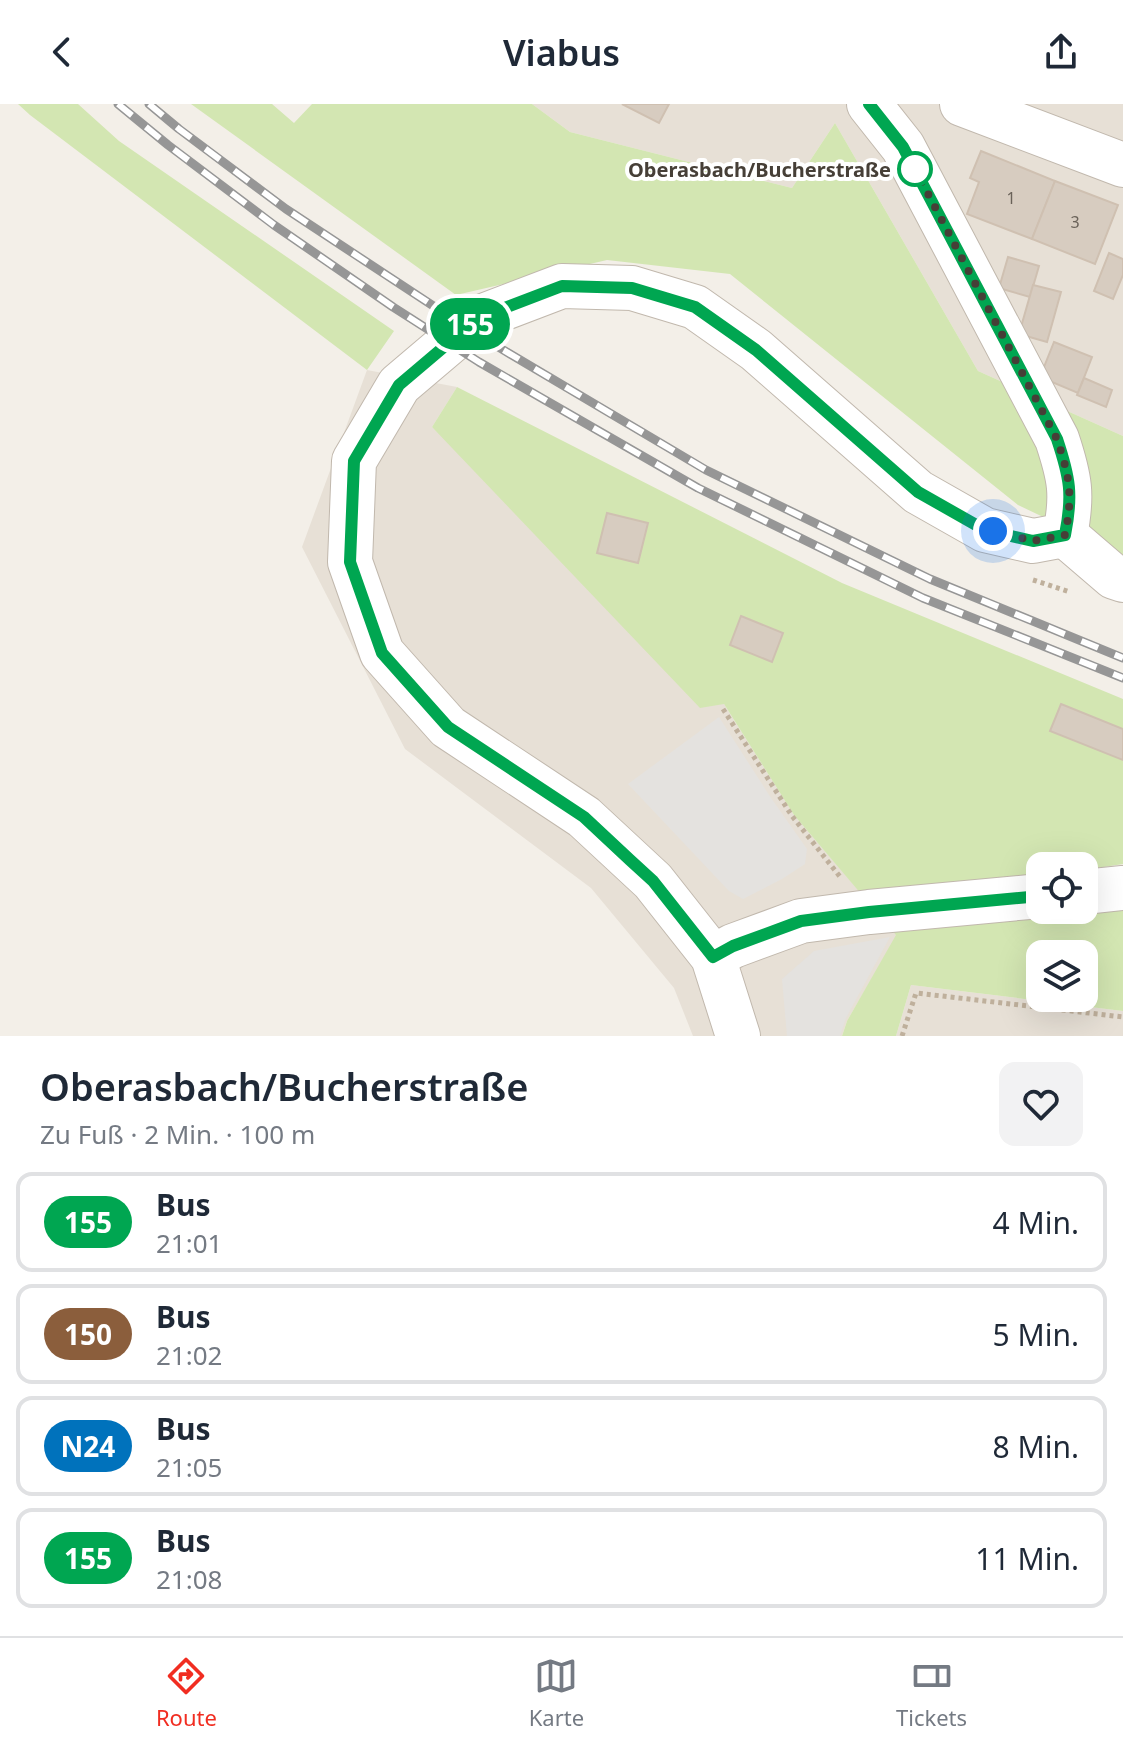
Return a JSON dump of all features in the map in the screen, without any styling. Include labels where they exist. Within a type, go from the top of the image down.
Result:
[{"type":"street","points":[[962,104],[1123,165]]},
{"type":"street","points":[[875,106],[903,147],[1057,439],[1069,475],[1070,509],[1065,535]]},
{"type":"street","points":[[738,1036],[713,957],[653,881],[584,817],[448,727],[382,653],[350,562],[354,461],[399,385],[478,318],[562,286],[632,288],[695,307],[756,350],[918,492],[985,530],[1033,541],[1065,535]]},
{"type":"street","points":[[1065,535],[1114,577],[1123,580]]},
{"type":"street","points":[[1098,891],[1123,888]]},
{"type":"street","points":[[713,957],[733,946],[801,921],[1026,897]]},
{"type":"path","points":[[1033,580],[1077,594]]},
{"type":"path","points":[[723,709],[792,816],[869,912]]},
{"type":"path","points":[[902,1036],[916,993],[1123,1017]]},
{"type":"shaded area","points":[[532,104],[1123,104],[1123,436],[978,371],[835,123],[792,188],[570,132]]},
{"type":"shaded area","points":[[367,370],[457,387],[432,427],[724,704],[794,815],[897,935],[847,1021],[842,1036],[693,1036],[674,988],[591,888],[405,749],[302,547]]},
{"type":"shaded area","points":[[719,717],[807,849],[805,864],[743,899],[729,891],[628,784]]},
{"type":"shaded area","points":[[890,937],[846,1018],[840,1036],[787,1036],[782,979],[814,951]]},
{"type":"shaded area","points":[[911,985],[1026,999],[1026,1012],[1098,1012],[1098,1008],[1123,1011],[1123,1036],[896,1036]]},
{"type":"green space","points":[[18,104],[78,104],[119,141],[394,331],[367,370]]},
{"type":"green space","points":[[191,104],[272,104],[294,123],[312,104],[532,104],[570,132],[792,188],[835,123],[978,371],[1123,436],[1123,555],[1018,505],[730,274],[607,260],[456,295]]},
{"type":"green space","points":[[457,387],[842,583],[1123,699],[1123,864],[1098,868],[1098,852],[1026,852],[1026,924],[1098,924],[1098,909],[1123,908],[1123,1011],[1098,1008],[1098,940],[1026,940],[1026,999],[911,985],[896,1036],[842,1036],[847,1021],[896,935],[794,815],[724,704],[700,708],[432,427]]},
{"type":"building","points":[[622,104],[669,104],[659,123]]},
{"type":"building","points":[[981,151],[1055,181],[1032,239],[967,214],[979,182],[970,178]]},
{"type":"building","points":[[1055,181],[1118,205],[1095,264],[1032,239]]},
{"type":"building","points":[[1109,253],[1123,259],[1123,275],[1113,299],[1094,291]]},
{"type":"building","points":[[1008,257],[1039,266],[1030,297],[999,288]]},
{"type":"building","points":[[1033,285],[1061,292],[1047,342],[1019,334]]},
{"type":"building","points":[[1054,342],[1092,357],[1078,393],[1040,377]]},
{"type":"building","points":[[1084,378],[1112,390],[1106,407],[1077,395]]},
{"type":"building","points":[[607,513],[648,523],[638,563],[597,553]]},
{"type":"building","points":[[741,616],[783,633],[772,662],[730,645]]},
{"type":"building","points":[[1061,704],[1123,729],[1123,760],[1050,731]]},
{"type":"railway","points":[[118,104],[274,225],[393,307],[479,362],[698,488],[923,598],[1123,678]]},
{"type":"railway","points":[[149,104],[286,209],[441,311],[706,470],[930,579],[1123,658]]},
{"type":"bus line","name":"155","points":[[869,104],[903,147],[1057,439],[1069,475],[1070,509],[1065,535],[1033,541],[985,530],[918,492],[756,350],[695,307],[632,288],[562,286],[478,318],[399,385],[354,461],[350,562],[382,653],[448,727],[584,817],[653,881],[713,957],[733,946],[801,921],[1026,897]]},
{"type":"place","name":"Oberasbach/Bucherstraße","points":[[915,169]]},
{"type":"route","points":[[915,169],[1057,439],[1069,475],[1070,509],[1065,535],[1033,541],[993,531]]}]
